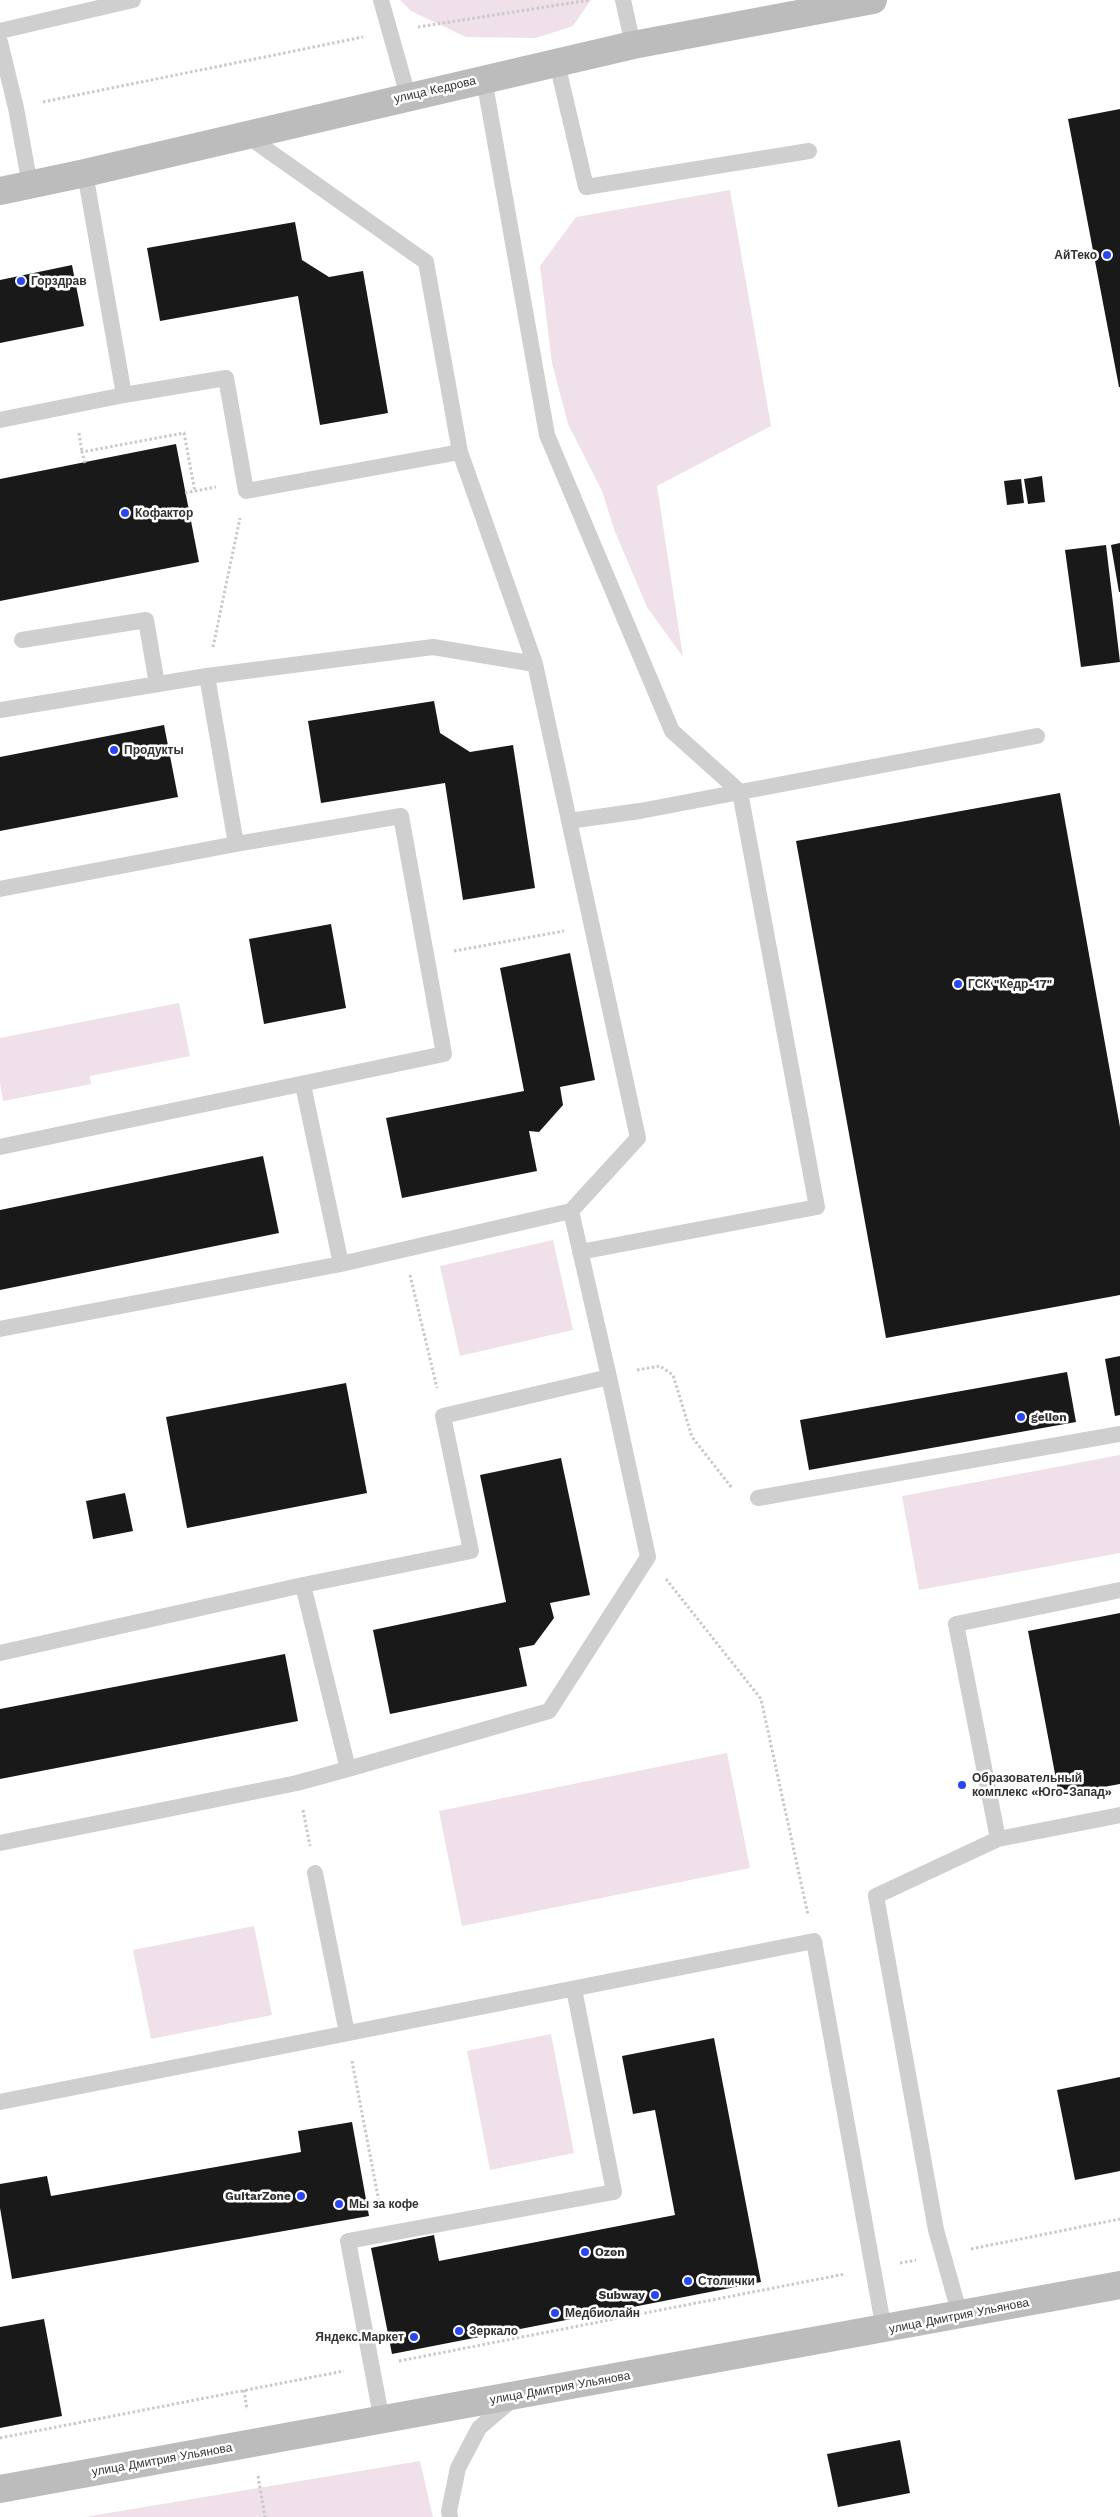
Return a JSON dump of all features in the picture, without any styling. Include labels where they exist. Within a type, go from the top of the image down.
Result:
[{"type":"main road","name":"улица Кедрова","points":[[0,191],[85,173],[632,45],[873,0]]},
{"type":"main road","name":"улица Дмитрия Ульянова","points":[[0,2490],[884,2330],[1120,2285]]},
{"type":"lane","points":[[0,31],[133,0]]},
{"type":"lane","points":[[381,0],[392,31],[408,96]]},
{"type":"lane","points":[[623,0],[632,45]]},
{"type":"lane","points":[[0,42],[16,108],[30,184]]},
{"type":"lane","points":[[557,63],[586,187],[809,151]]},
{"type":"lane","points":[[484,79],[547,436],[672,731],[740,792],[817,1207],[580,1252]]},
{"type":"lane","points":[[0,1329],[342,1264],[571,1210],[638,1138],[535,664],[460,452],[426,262],[246,135]]},
{"type":"lane","points":[[85,173],[124,395]]},
{"type":"lane","points":[[0,420],[124,395],[226,378],[246,491],[460,452]]},
{"type":"lane","points":[[22,640],[146,620],[157,684]]},
{"type":"lane","points":[[0,710],[207,676],[433,648],[535,664]]},
{"type":"lane","points":[[207,676],[236,844]]},
{"type":"lane","points":[[569,821],[640,811],[1037,736]]},
{"type":"lane","points":[[0,889],[236,844],[401,816],[444,1054],[0,1147]]},
{"type":"lane","points":[[303,1085],[342,1264]]},
{"type":"lane","points":[[0,1844],[297,1783],[549,1711],[648,1557],[571,1210]]},
{"type":"lane","points":[[0,1653],[303,1585],[471,1551],[443,1416],[609,1377]]},
{"type":"lane","points":[[758,1498],[1120,1434]]},
{"type":"lane","points":[[303,1585],[348,1769]]},
{"type":"lane","points":[[998,1840],[956,1624],[1120,1590]]},
{"type":"lane","points":[[960,2315],[936,2230],[876,1896],[998,1840],[1120,1815]]},
{"type":"lane","points":[[315,1873],[347,2033]]},
{"type":"lane","points":[[0,2102],[814,1941],[884,2330]]},
{"type":"lane","points":[[382,2420],[348,2241],[614,2192],[574,1989]]},
{"type":"lane","points":[[450,2517],[449,2511],[458,2468],[479,2428],[517,2396]]},
{"type":"path","points":[[16,108],[392,31],[590,0]]},
{"type":"path","points":[[85,462],[82,452],[184,433],[195,492]]},
{"type":"path","points":[[207,676],[246,491]]},
{"type":"path","points":[[426,956],[591,926]]},
{"type":"path","points":[[404,1249],[443,1416]]},
{"type":"path","points":[[639,1370],[660,1366],[673,1375],[692,1437],[734,1489],[758,1498]]},
{"type":"path","points":[[648,1557],[761,1699],[803,1891]]},
{"type":"path","points":[[297,1783],[315,1873]]},
{"type":"path","points":[[347,2033],[385,2234]]},
{"type":"path","points":[[0,2438],[944,2255],[1120,2219]]},
{"type":"shaded area","points":[[400,0],[591,0],[573,26],[536,38],[466,37],[411,11]]},
{"type":"shaded area","points":[[730,190],[771,426],[657,486],[683,657],[647,607],[614,529],[602,491],[568,424],[552,363],[540,266],[576,217]]},
{"type":"shaded area","points":[[179,1003],[190,1056],[90,1076],[91,1084],[3,1101],[0,1083],[0,1038]]},
{"type":"shaded area","points":[[553,1240],[573,1330],[460,1356],[440,1266]]},
{"type":"shaded area","points":[[1120,1455],[1120,1553],[919,1590],[902,1496]]},
{"type":"shaded area","points":[[727,1753],[750,1868],[462,1926],[439,1811]]},
{"type":"shaded area","points":[[254,1926],[272,2015],[151,2039],[133,1950]]},
{"type":"shaded area","points":[[551,2034],[574,2153],[490,2170],[467,2051]]},
{"type":"shaded area","points":[[420,2461],[433,2517],[85,2517]]},
{"type":"building","name":"АйТеко","points":[[1120,109],[1120,387],[1119,387],[1068,119]]},
{"type":"building","points":[[295,222],[302,260],[329,277],[363,271],[388,413],[320,425],[298,296],[160,321],[147,248]]},
{"type":"building","points":[[72,265],[84,326],[0,343],[0,280]]},
{"type":"building","points":[[176,444],[199,562],[0,601],[0,479]]},
{"type":"building","points":[[1042,476],[1045,502],[1028,504],[1024,479]]},
{"type":"building","points":[[1021,479],[1024,503],[1007,505],[1004,481]]},
{"type":"building","points":[[1120,543],[1120,592],[1119,592],[1111,545]]},
{"type":"building","points":[[1106,545],[1120,662],[1081,667],[1065,550]]},
{"type":"building","points":[[434,701],[440,733],[470,752],[513,745],[535,888],[463,900],[445,783],[321,803],[308,721]]},
{"type":"building","points":[[164,725],[178,797],[0,831],[0,757]]},
{"type":"building","name":"ГСК \"Кедр-17\"","points":[[1060,793],[1120,1127],[1120,1295],[886,1338],[796,841]]},
{"type":"building","points":[[331,924],[346,1008],[264,1024],[249,939]]},
{"type":"building","points":[[570,953],[595,1080],[560,1087],[563,1105],[539,1132],[529,1131],[537,1171],[402,1198],[386,1118],[524,1091],[500,968]]},
{"type":"building","points":[[263,1156],[279,1233],[0,1290],[0,1210]]},
{"type":"building","points":[[1120,1356],[1120,1415],[1115,1416],[1105,1359]]},
{"type":"building","points":[[1067,1372],[1076,1422],[809,1470],[800,1420]]},
{"type":"building","points":[[346,1383],[367,1493],[187,1528],[166,1417]]},
{"type":"building","points":[[561,1458],[590,1595],[550,1603],[554,1618],[534,1645],[519,1648],[527,1686],[390,1714],[373,1630],[506,1602],[480,1475]]},
{"type":"building","points":[[125,1493],[133,1531],[93,1539],[86,1501]]},
{"type":"building","points":[[1120,1613],[1120,1784],[1059,1795],[1028,1631]]},
{"type":"building","points":[[285,1654],[298,1721],[0,1779],[0,1709]]},
{"type":"building","points":[[714,2038],[761,2282],[392,2354],[371,2248],[434,2235],[439,2261],[675,2215],[655,2110],[633,2114],[622,2056]]},
{"type":"building","points":[[1120,2077],[1120,2171],[1075,2180],[1057,2090]]},
{"type":"building","points":[[352,2122],[369,2216],[12,2279],[0,2208],[0,2184],[47,2176],[51,2196],[301,2152],[298,2131]]},
{"type":"building","points":[[44,2319],[62,2416],[0,2428],[0,2327]]},
{"type":"building","points":[[900,2440],[910,2493],[838,2507],[827,2454]]},
{"type":"place","name":"АйТеко","points":[[1107,255]]},
{"type":"place","name":"Горздрав","points":[[21,281]]},
{"type":"place","name":"Кофактор","points":[[125,513]]},
{"type":"place","name":"Продукты","points":[[114,750]]},
{"type":"place","name":"ГСК \"Кедр-17\"","points":[[958,984]]},
{"type":"place","name":"gelion","points":[[1021,1417]]},
{"type":"place","name":"Образовательный комплекс «Юго-Запад»","points":[[962,1785]]},
{"type":"place","name":"GuitarZone","points":[[301,2196]]},
{"type":"place","name":"Мы за кофе","points":[[339,2204]]},
{"type":"place","name":"Ozon","points":[[585,2252]]},
{"type":"place","name":"Столички","points":[[688,2281]]},
{"type":"place","name":"Subway","points":[[655,2295]]},
{"type":"place","name":"Медбиолайн","points":[[555,2313]]},
{"type":"place","name":"Зеркало","points":[[459,2331]]},
{"type":"place","name":"Яндекс.Маркет","points":[[414,2337]]}]
